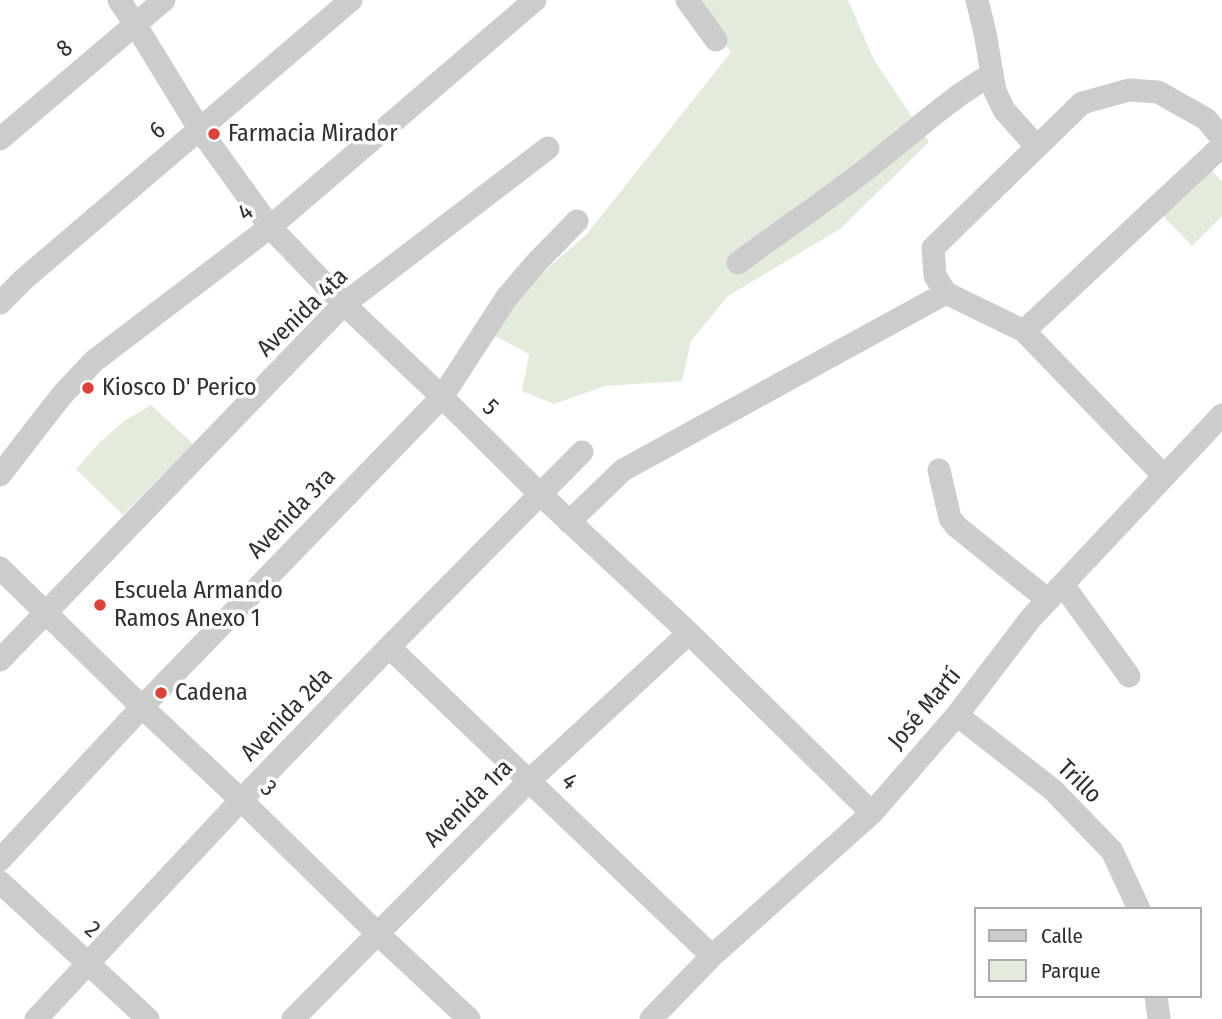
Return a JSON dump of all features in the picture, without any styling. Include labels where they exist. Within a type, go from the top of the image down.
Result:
[{"type":"street","name":"5","points":[[119,0],[200,130],[270,227],[344,304],[569,522],[690,634],[872,813]]},
{"type":"street","name":"8","points":[[0,139],[164,0]]},
{"type":"street","name":"6","points":[[0,303],[24,279],[351,0]]},
{"type":"street","name":"4","points":[[0,475],[62,395],[94,361],[270,227],[535,0]]},
{"type":"street","points":[[687,0],[716,40]]},
{"type":"street","points":[[977,0],[995,91],[1004,110],[1037,147]]},
{"type":"street","points":[[738,263],[866,169],[942,108],[992,74]]},
{"type":"street","points":[[1164,476],[1024,331],[946,293],[935,276],[933,248],[1082,103],[1129,90],[1158,92],[1206,119],[1222,138]]},
{"type":"street","points":[[1024,331],[1222,146]]},
{"type":"street","name":"Avenida 4ta","points":[[0,660],[344,304],[548,148]]},
{"type":"street","name":"Avenida 3ra","points":[[0,860],[142,707],[442,397],[507,298],[537,262],[578,221]]},
{"type":"street","points":[[569,522],[623,470],[946,293]]},
{"type":"street","name":"José Martí","points":[[651,1019],[712,956],[872,813],[957,715],[1031,618],[1222,415]]},
{"type":"street","name":"Avenida 2da","points":[[36,1019],[388,647],[582,453]]},
{"type":"street","points":[[940,470],[950,518],[956,526],[1056,593],[1129,676]]},
{"type":"street","name":"3","points":[[0,568],[469,1019]]},
{"type":"street","name":"Avenida 1ra","points":[[293,1019],[530,780],[690,634]]},
{"type":"street","name":"4","points":[[388,647],[712,956]]},
{"type":"street","name":"Trillo","points":[[957,715],[1053,790],[1112,851],[1138,907]]},
{"type":"street","name":"2","points":[[0,881],[148,1019]]},
{"type":"street","points":[[1156,998],[1160,1019]]},
{"type":"green space","points":[[693,0],[848,0],[874,60],[929,142],[840,229],[728,296],[691,341],[682,381],[605,386],[554,404],[522,391],[529,354],[495,336],[522,291],[587,234],[731,52]]},
{"type":"green space","points":[[1210,169],[1222,181],[1222,216],[1192,246],[1162,215]]},
{"type":"green space","points":[[151,405],[193,444],[123,515],[76,469],[100,442],[124,421]]},
{"type":"place","name":"Farmacia Mirador","points":[[214,134]]},
{"type":"place","name":"Kiosco D' Perico","points":[[88,388]]},
{"type":"place","name":"Escuela Armando Ramos Anexo 1","points":[[100,605]]},
{"type":"place","name":"Cadena","points":[[161,693]]}]
